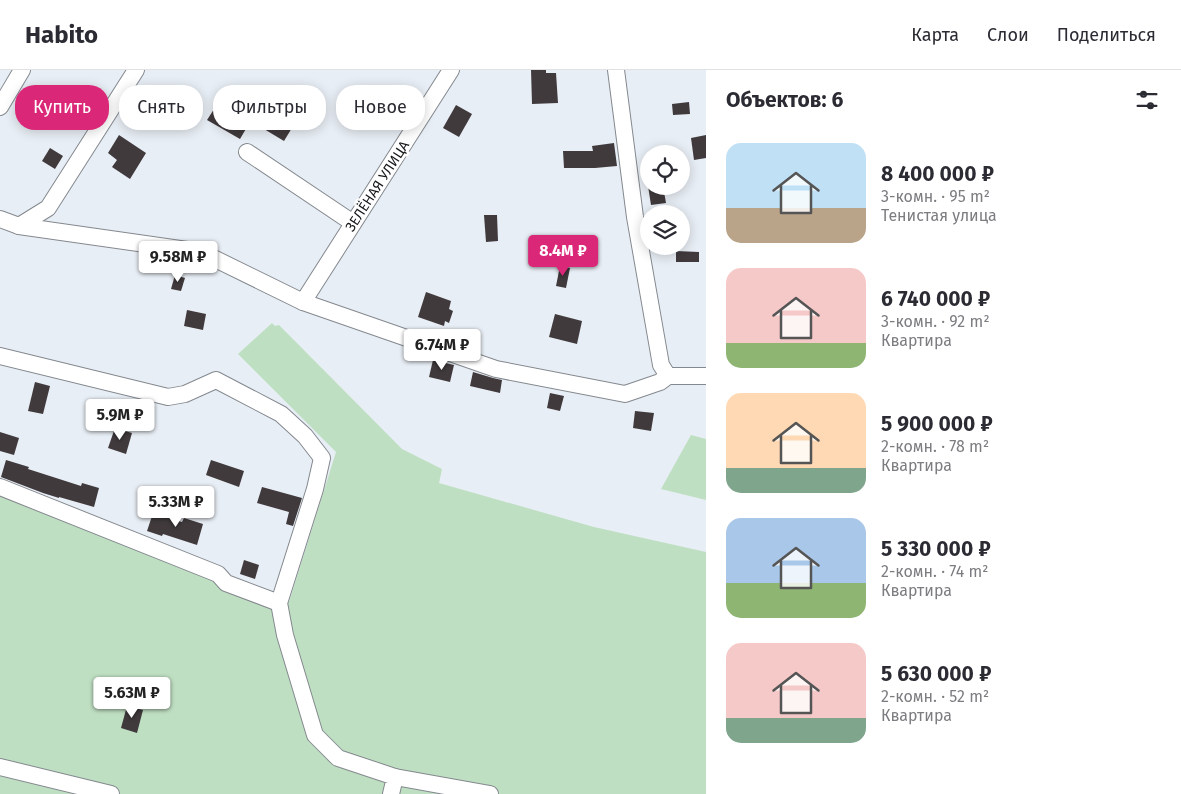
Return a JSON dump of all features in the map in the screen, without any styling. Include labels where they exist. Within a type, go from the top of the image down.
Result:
[{"type":"street","points":[[0,107],[22,70]]},
{"type":"street","points":[[19,226],[48,208],[136,70]]},
{"type":"street","name":"ЗЕЛЁНАЯ УЛИЦА","points":[[303,302],[451,70]]},
{"type":"street","points":[[616,70],[635,218],[661,365],[668,376]]},
{"type":"street","points":[[247,152],[353,223]]},
{"type":"street","points":[[0,219],[19,226],[201,252],[303,302],[496,369],[625,394],[660,382],[668,376],[706,376]]},
{"type":"street","points":[[0,356],[168,397],[186,394],[216,380],[281,414],[305,436],[322,458],[315,489],[279,603],[285,635],[315,735],[338,758],[395,777],[490,794]]},
{"type":"street","points":[[0,487],[218,574],[226,583],[279,603]]},
{"type":"street","points":[[0,767],[111,794]]},
{"type":"street","points":[[391,794],[395,777]]},
{"type":"green space","points":[[272,323],[275,326],[279,325],[402,449],[442,469],[439,483],[594,527],[706,552],[706,794],[0,794],[0,495],[270,604],[289,602],[336,452],[238,354]]},
{"type":"green space","points":[[691,435],[706,439],[706,500],[661,489]]},
{"type":"building","points":[[531,70],[546,70],[546,73],[556,73],[558,103],[532,104]]},
{"type":"building","points":[[689,102],[690,114],[673,115],[672,104]]},
{"type":"building","points":[[456,105],[472,114],[459,137],[443,128]]},
{"type":"building","points":[[213,111],[213,123],[207,120]]},
{"type":"building","points":[[224,130],[245,130],[240,139]]},
{"type":"building","points":[[266,130],[291,130],[284,141]]},
{"type":"building","points":[[119,135],[146,153],[130,179],[112,167],[117,160],[108,153]]},
{"type":"building","points":[[706,135],[706,158],[694,160],[691,138]]},
{"type":"building","points":[[614,143],[617,166],[564,168],[563,151],[593,151],[592,146]]},
{"type":"building","points":[[50,148],[63,156],[55,169],[42,161]]},
{"type":"building","points":[[649,195],[665,195],[666,203],[651,205]]},
{"type":"building","points":[[484,215],[497,215],[498,241],[486,242]]},
{"type":"building","points":[[690,252],[699,252],[699,262],[676,262],[676,255],[690,255]]},
{"type":"building","points":[[560,266],[570,268],[566,288],[556,286]]},
{"type":"building","points":[[175,275],[185,278],[181,291],[171,289]]},
{"type":"building","points":[[426,292],[451,301],[449,309],[453,311],[449,323],[445,321],[444,326],[418,317]]},
{"type":"building","points":[[187,310],[206,314],[203,330],[184,326]]},
{"type":"building","points":[[555,314],[582,321],[577,344],[549,337]]},
{"type":"building","points":[[433,360],[454,365],[450,382],[429,377]]},
{"type":"building","points":[[473,372],[502,380],[500,393],[470,386]]},
{"type":"building","points":[[35,382],[50,386],[43,414],[28,411]]},
{"type":"building","points":[[550,393],[564,396],[560,411],[547,408]]},
{"type":"building","points":[[635,411],[654,413],[651,431],[633,428]]},
{"type":"building","points":[[115,428],[132,433],[126,454],[108,448]]},
{"type":"building","points":[[0,432],[19,438],[14,455],[0,451]]},
{"type":"building","points":[[6,460],[81,486],[82,483],[99,488],[94,507],[43,493],[1,477]]},
{"type":"building","points":[[211,460],[244,471],[239,487],[206,475]]},
{"type":"building","points":[[262,487],[302,498],[293,526],[286,524],[289,512],[257,503]]},
{"type":"building","points":[[153,513],[182,522],[184,518],[203,524],[197,545],[147,531]]},
{"type":"building","points":[[244,560],[259,565],[255,579],[240,574]]},
{"type":"building","points":[[127,706],[143,710],[137,733],[121,728]]}]
